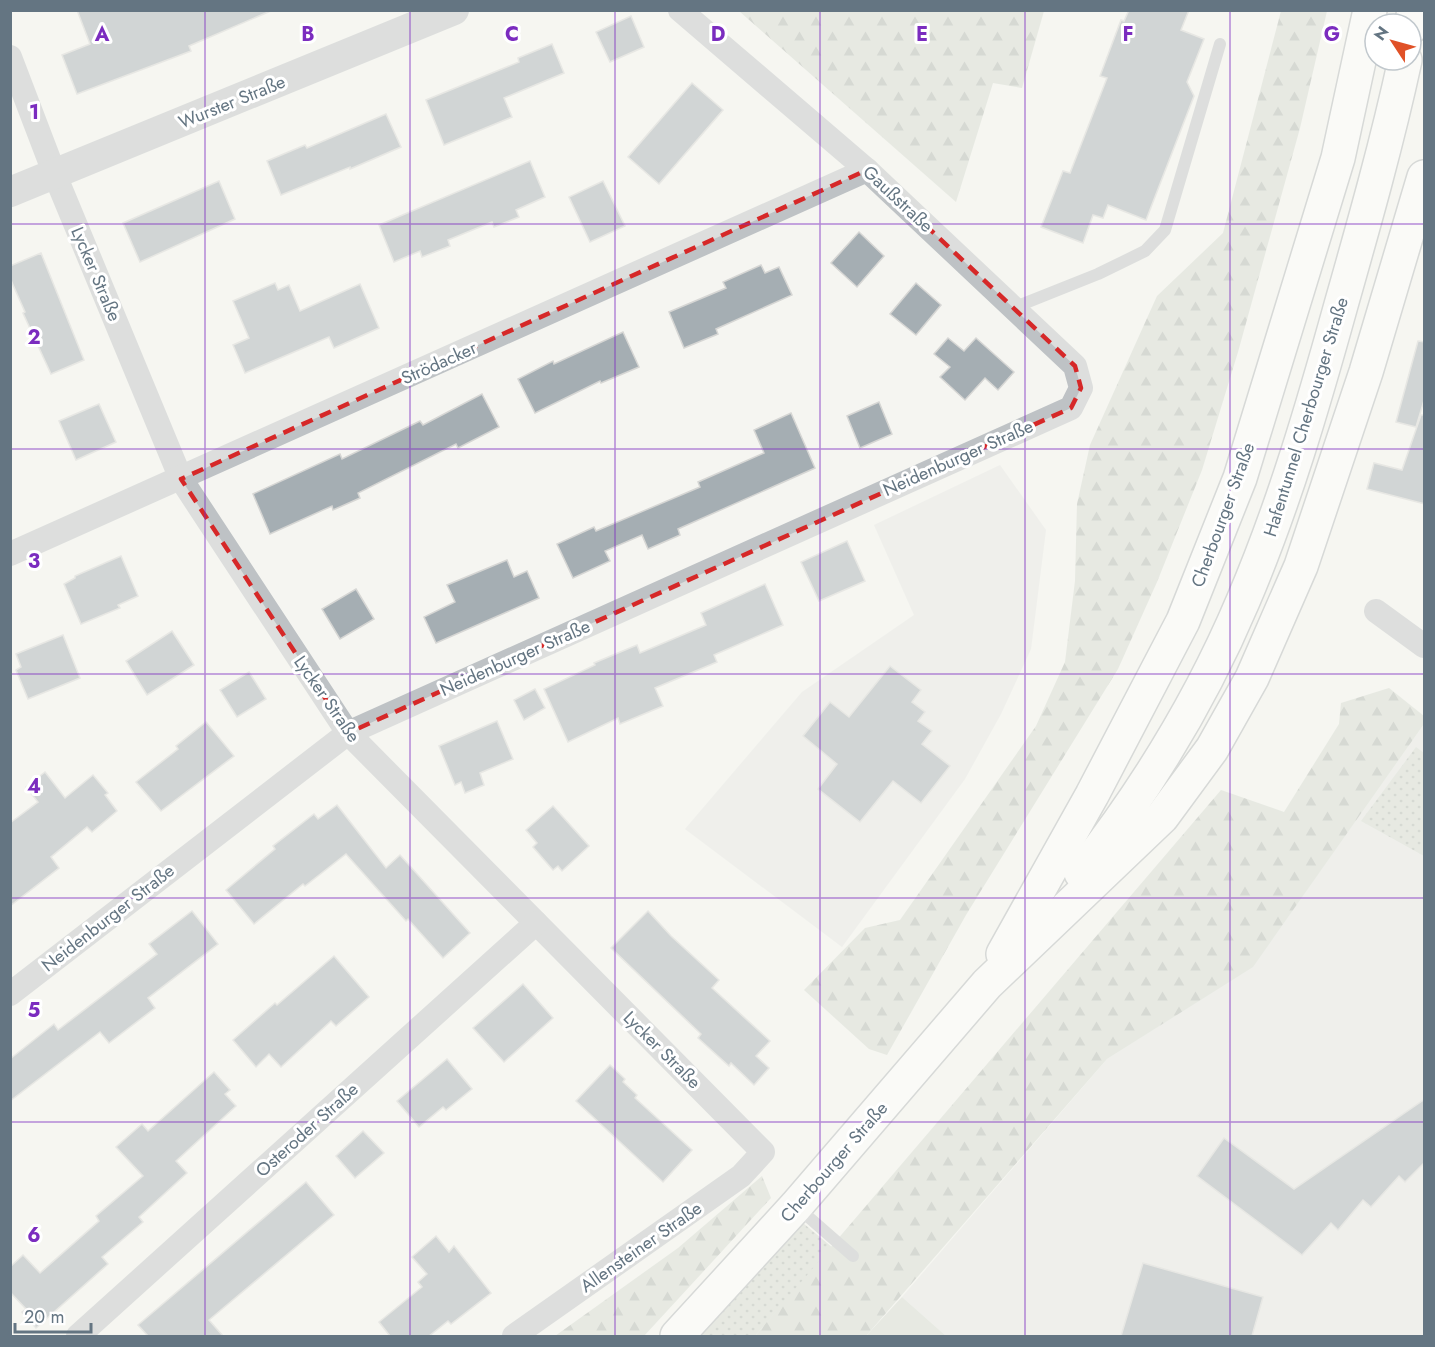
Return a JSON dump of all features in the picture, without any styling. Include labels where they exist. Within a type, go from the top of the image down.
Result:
[{"type":"main road","name":"Cherbourger Straße","points":[[987,984],[1092,795],[1183,621],[1240,478],[1338,158],[1370,10]]},
{"type":"main road","name":"Hafentunnel Cherbourger Straße","points":[[987,984],[1045,919],[1127,811],[1190,709],[1217,659],[1268,538],[1301,445],[1376,183],[1402,72]]},
{"type":"main road","name":"Cherbourger Straße","points":[[677,1336],[796,1206],[987,984],[1162,817],[1188,784],[1233,714],[1252,678],[1301,566],[1366,372],[1425,177]]},
{"type":"street","name":"Wurster Straße","points":[[10,192],[454,10]]},
{"type":"street","name":"Gaußstraße","points":[[680,10],[867,170],[1075,366],[1081,388],[1071,408]]},
{"type":"street","name":"Lycker Straße","points":[[10,57],[55,175],[181,479],[348,733],[763,1152]]},
{"type":"street","name":"Strödacker","points":[[10,554],[867,170]]},
{"type":"street","name":"Neidenburger Straße","points":[[10,994],[348,733],[1071,408]]},
{"type":"street","points":[[1376,611],[1425,646]]},
{"type":"street","name":"Osteroder Straße","points":[[78,1336],[536,923]]},
{"type":"street","name":"Allensteiner Straße","points":[[514,1336],[741,1176],[763,1152]]},
{"type":"lane","points":[[1013,308],[1098,273],[1145,250],[1165,230],[1220,44]]},
{"type":"lane","points":[[796,1206],[853,1256]]},
{"type":"highlighted area","points":[[867,170],[1075,366],[1081,388],[1071,408],[348,733],[181,479]]},
{"type":"shaded area","points":[[1000,465],[1046,530],[1031,649],[1001,714],[965,779],[842,947],[685,829],[802,692],[914,615],[874,525]]},
{"type":"shaded area","points":[[1424,724],[1424,1336],[946,1336],[902,1297],[1107,1059],[1253,966]]},
{"type":"green space","points":[[739,11],[1044,11],[1022,88],[993,83],[956,202]]},
{"type":"green space","points":[[1281,11],[1327,11],[1300,128],[1238,352],[1202,470],[1157,582],[1118,669],[966,915],[887,1055],[869,1049],[804,990],[865,928],[900,920],[1036,726],[1065,662],[1075,581],[1077,504],[1090,445],[1157,296],[1223,233]]},
{"type":"green space","points":[[1389,688],[1424,716],[1424,724],[1253,967],[1107,1059],[866,1336],[755,1336],[1221,790],[1284,812],[1339,724],[1341,703]]},
{"type":"green space","points":[[1416,747],[1424,753],[1424,856],[1361,821]]},
{"type":"green space","points":[[762,1176],[771,1198],[644,1336],[555,1336],[678,1248]]},
{"type":"green space","points":[[803,1223],[833,1248],[755,1336],[700,1336]]},
{"type":"green space","points":[[902,1297],[946,1336],[866,1336]]},
{"type":"building","points":[[77,10],[273,10],[189,46],[191,51],[77,94],[62,55],[90,44]]},
{"type":"building","points":[[1129,10],[1189,10],[1181,30],[1204,39],[1187,82],[1194,96],[1146,220],[1108,205],[1103,218],[1093,215],[1083,243],[1041,227],[1063,171],[1070,173],[1107,78],[1100,76],[1121,20],[1124,21]]},
{"type":"building","points":[[631,16],[644,47],[610,62],[596,32]]},
{"type":"building","points":[[552,44],[564,73],[504,98],[512,117],[444,145],[426,100],[519,62],[518,58]]},
{"type":"building","points":[[692,83],[723,110],[659,184],[628,157]]},
{"type":"building","points":[[386,114],[401,147],[281,195],[267,161],[305,145],[307,148]]},
{"type":"building","points":[[530,161],[545,197],[516,210],[519,217],[494,227],[492,222],[448,240],[450,246],[422,257],[420,251],[394,262],[379,225]]},
{"type":"building","points":[[219,181],[235,219],[140,262],[123,223]]},
{"type":"building","points":[[603,181],[625,226],[590,242],[569,197]]},
{"type":"building","points":[[859,232],[884,256],[857,287],[831,263]]},
{"type":"building","points":[[41,253],[84,360],[51,374],[10,278],[10,266]]},
{"type":"building","points":[[761,265],[765,273],[779,267],[792,295],[716,329],[718,334],[684,348],[669,312],[726,288],[723,282]]},
{"type":"building","points":[[275,283],[278,290],[289,285],[300,311],[360,284],[379,328],[334,348],[329,337],[245,373],[233,345],[249,338],[233,301]]},
{"type":"building","points":[[916,283],[941,305],[916,335],[890,314]]},
{"type":"building","points":[[623,332],[639,367],[601,383],[600,381],[535,413],[518,379],[553,361],[554,364]]},
{"type":"building","points":[[948,338],[964,351],[976,338],[1014,372],[998,390],[985,378],[965,400],[940,377],[950,367],[934,354]]},
{"type":"building","points":[[1418,341],[1425,342],[1425,397],[1416,427],[1396,422]]},
{"type":"building","points":[[482,394],[499,427],[458,448],[456,444],[358,493],[360,498],[333,510],[332,506],[270,534],[253,494],[340,454],[342,459],[420,421],[423,425]]},
{"type":"building","points":[[879,402],[892,434],[860,448],[847,416]]},
{"type":"building","points":[[99,404],[116,442],[76,460],[59,421]]},
{"type":"building","points":[[791,413],[815,468],[678,529],[680,535],[648,549],[642,535],[605,551],[610,561],[573,578],[557,544],[594,527],[596,531],[700,487],[698,482],[764,453],[754,430]]},
{"type":"building","points":[[1421,415],[1425,415],[1425,504],[1367,489],[1374,463],[1402,470]]},
{"type":"building","points":[[847,541],[865,581],[819,601],[801,562]]},
{"type":"building","points":[[121,556],[138,596],[118,605],[120,608],[81,624],[64,584],[75,576]]},
{"type":"building","points":[[507,560],[514,577],[527,571],[539,598],[436,643],[424,617],[455,602],[447,585]]},
{"type":"building","points":[[765,584],[783,625],[714,655],[717,662],[655,688],[663,706],[620,724],[618,718],[568,742],[544,689],[595,665],[594,663],[637,645],[640,653],[706,625],[701,613]]},
{"type":"building","points":[[356,589],[374,619],[340,639],[322,609]]},
{"type":"building","points":[[172,631],[194,665],[147,695],[126,661]]},
{"type":"building","points":[[63,635],[80,678],[28,699],[16,670],[21,667],[16,654]]},
{"type":"building","points":[[890,666],[921,690],[912,702],[925,712],[918,721],[932,731],[922,744],[950,766],[921,803],[893,781],[860,822],[818,789],[837,764],[803,736],[830,702],[849,717]]},
{"type":"building","points":[[249,672],[266,699],[237,717],[220,690]]},
{"type":"building","points":[[535,689],[545,708],[524,720],[514,700]]},
{"type":"building","points":[[497,721],[513,759],[480,773],[484,785],[465,793],[461,782],[455,785],[439,746]]},
{"type":"building","points":[[206,722],[234,756],[161,811],[136,782],[178,749],[176,746]]},
{"type":"building","points":[[45,772],[65,798],[93,775],[108,793],[105,795],[117,811],[92,832],[87,827],[51,857],[59,868],[10,906],[10,823],[38,802],[26,787]]},
{"type":"building","points":[[337,805],[386,868],[400,855],[470,933],[443,958],[408,919],[406,921],[346,854],[305,886],[303,884],[254,924],[226,890],[275,849],[273,846],[314,814],[318,819]]},
{"type":"building","points":[[553,806],[589,846],[562,871],[558,866],[553,870],[533,847],[537,843],[526,830]]},
{"type":"building","points":[[192,911],[218,944],[148,998],[155,1008],[109,1043],[100,1032],[10,1101],[10,1059],[54,1024],[58,1030],[157,954],[149,944]]},
{"type":"building","points":[[648,911],[671,936],[719,980],[712,988],[770,1041],[756,1056],[769,1068],[754,1085],[731,1063],[729,1066],[698,1038],[701,1034],[611,948]]},
{"type":"building","points":[[334,956],[369,997],[336,1026],[331,1021],[281,1067],[269,1054],[256,1067],[233,1040]]},
{"type":"building","points":[[523,984],[553,1018],[504,1062],[473,1028]]},
{"type":"building","points":[[447,1059],[472,1089],[446,1110],[443,1107],[419,1127],[397,1101]]},
{"type":"building","points":[[610,1065],[625,1079],[623,1082],[637,1095],[635,1098],[692,1150],[663,1182],[576,1101]]},
{"type":"building","points":[[214,1072],[230,1090],[225,1094],[236,1106],[176,1161],[187,1173],[139,1217],[143,1222],[102,1257],[108,1264],[36,1328],[22,1312],[26,1309],[10,1292],[10,1267],[23,1255],[40,1273],[99,1221],[96,1216],[143,1176],[116,1147],[142,1124],[148,1131]]},
{"type":"building","points":[[1425,1099],[1425,1162],[1405,1182],[1399,1176],[1371,1207],[1363,1200],[1338,1230],[1331,1223],[1302,1255],[1197,1176],[1224,1138],[1294,1189]]},
{"type":"building","points":[[363,1131],[384,1153],[355,1178],[336,1156]]},
{"type":"building","points":[[306,1182],[334,1215],[209,1320],[223,1336],[148,1336],[138,1325]]},
{"type":"building","points":[[436,1236],[449,1252],[454,1246],[491,1293],[451,1324],[448,1321],[429,1336],[390,1336],[379,1322],[422,1287],[418,1282],[427,1274],[412,1257]]},
{"type":"building","points":[[1143,1263],[1263,1297],[1252,1336],[1121,1336]]}]
